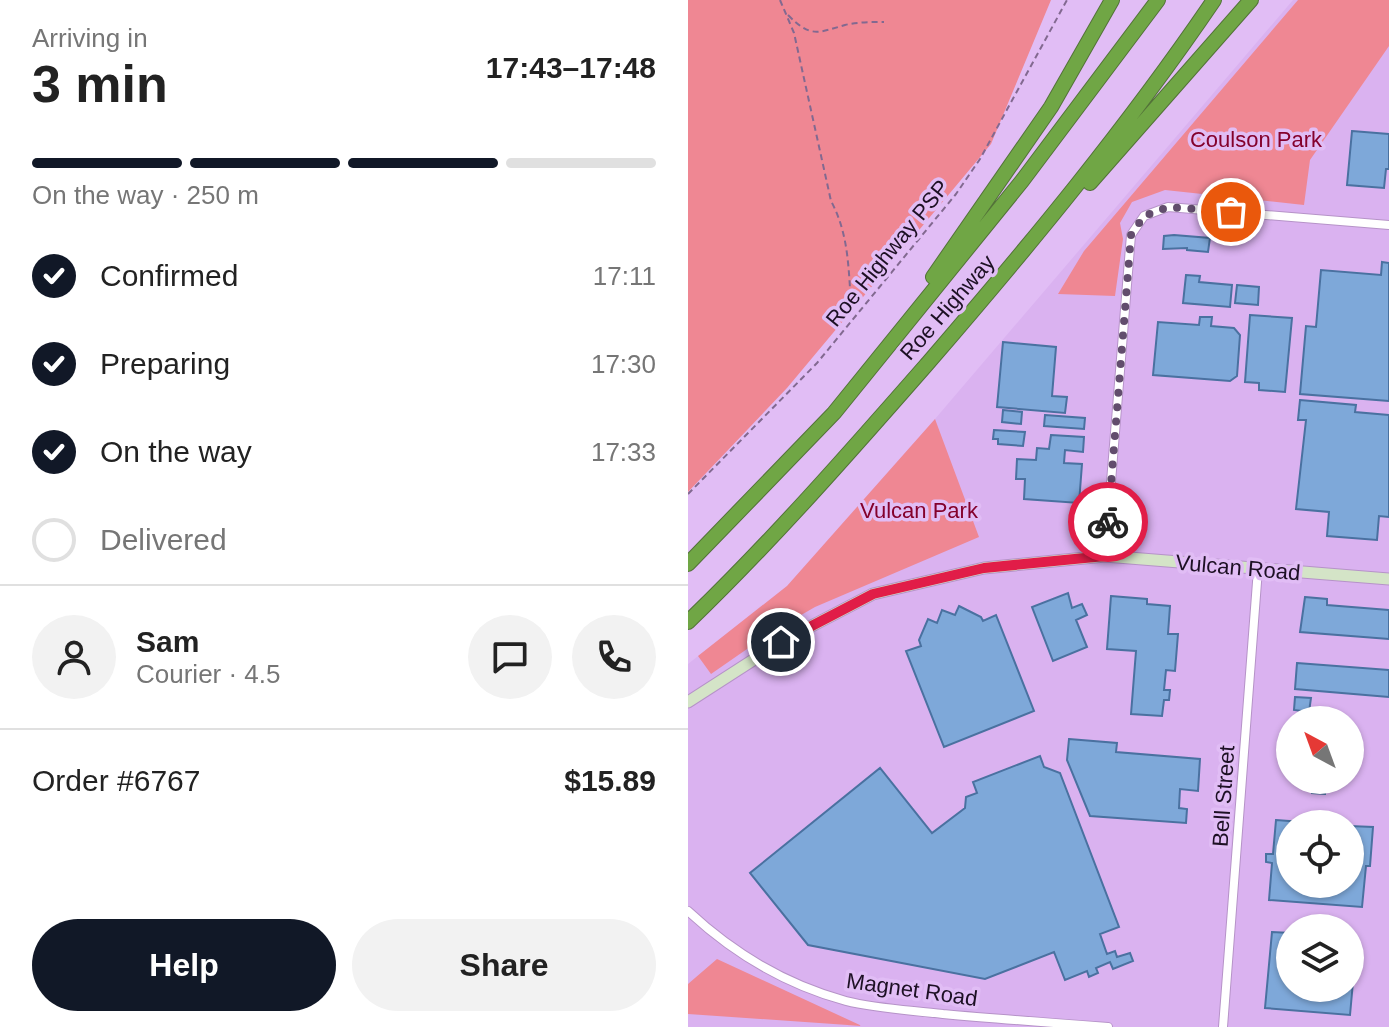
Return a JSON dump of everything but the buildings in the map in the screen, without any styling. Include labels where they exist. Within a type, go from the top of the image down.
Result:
[{"type":"highway","points":[[834,413],[981,211],[1051,107],[1112,0]]},
{"type":"highway","name":"Roe Highway","points":[[688,564],[834,413],[1022,181],[1158,0]]},
{"type":"highway","name":"Roe Highway","points":[[688,622],[752,560],[830,475],[1033,243],[1156,83],[1214,0]]},
{"type":"highway","points":[[1033,243],[1105,167],[1251,0]]},
{"type":"street","points":[[1105,556],[1131,235],[1144,216],[1168,207],[1389,225]]},
{"type":"street","name":"Vulcan Road","points":[[688,702],[781,642],[873,594],[984,568],[1105,556],[1389,579]]},
{"type":"street","name":"Bell Street","points":[[1223,1027],[1258,569]]},
{"type":"street","name":"Magnet Road","points":[[688,911],[721,940],[754,962],[818,992],[849,1001],[906,1010],[1108,1027]]},
{"type":"path","points":[[780,0],[794,33],[831,201],[840,218],[850,288]]},
{"type":"path","name":"Roe Highway PSP","points":[[688,494],[817,363],[956,194],[980,159],[1067,0]]},
{"type":"path","points":[[787,14],[797,24],[817,32],[828,32],[846,25],[884,22]]},
{"type":"shaded area","points":[[1293,0],[1389,0],[1389,1027],[688,1027],[688,664],[787,586],[935,419]]},
{"type":"green space","points":[[688,0],[1051,0],[991,144],[787,388],[688,492]]},
{"type":"green space","name":"Coulson Park","points":[[1298,0],[1389,0],[1389,46],[1310,160],[1304,205],[1165,190],[1132,202],[1120,223],[1123,239],[1115,296],[1058,294],[1084,251]]},
{"type":"green space","name":"Vulcan Park","points":[[935,419],[979,537],[815,607],[770,633],[711,674],[698,656],[787,586]]},
{"type":"green space","points":[[717,959],[862,1026],[688,1014],[688,984]]},
{"type":"way so far","points":[[1108,522],[1131,235],[1144,216],[1168,207],[1231,212]]},
{"type":"route","points":[[781,642],[873,594],[984,568],[1105,556],[1108,522]]}]
